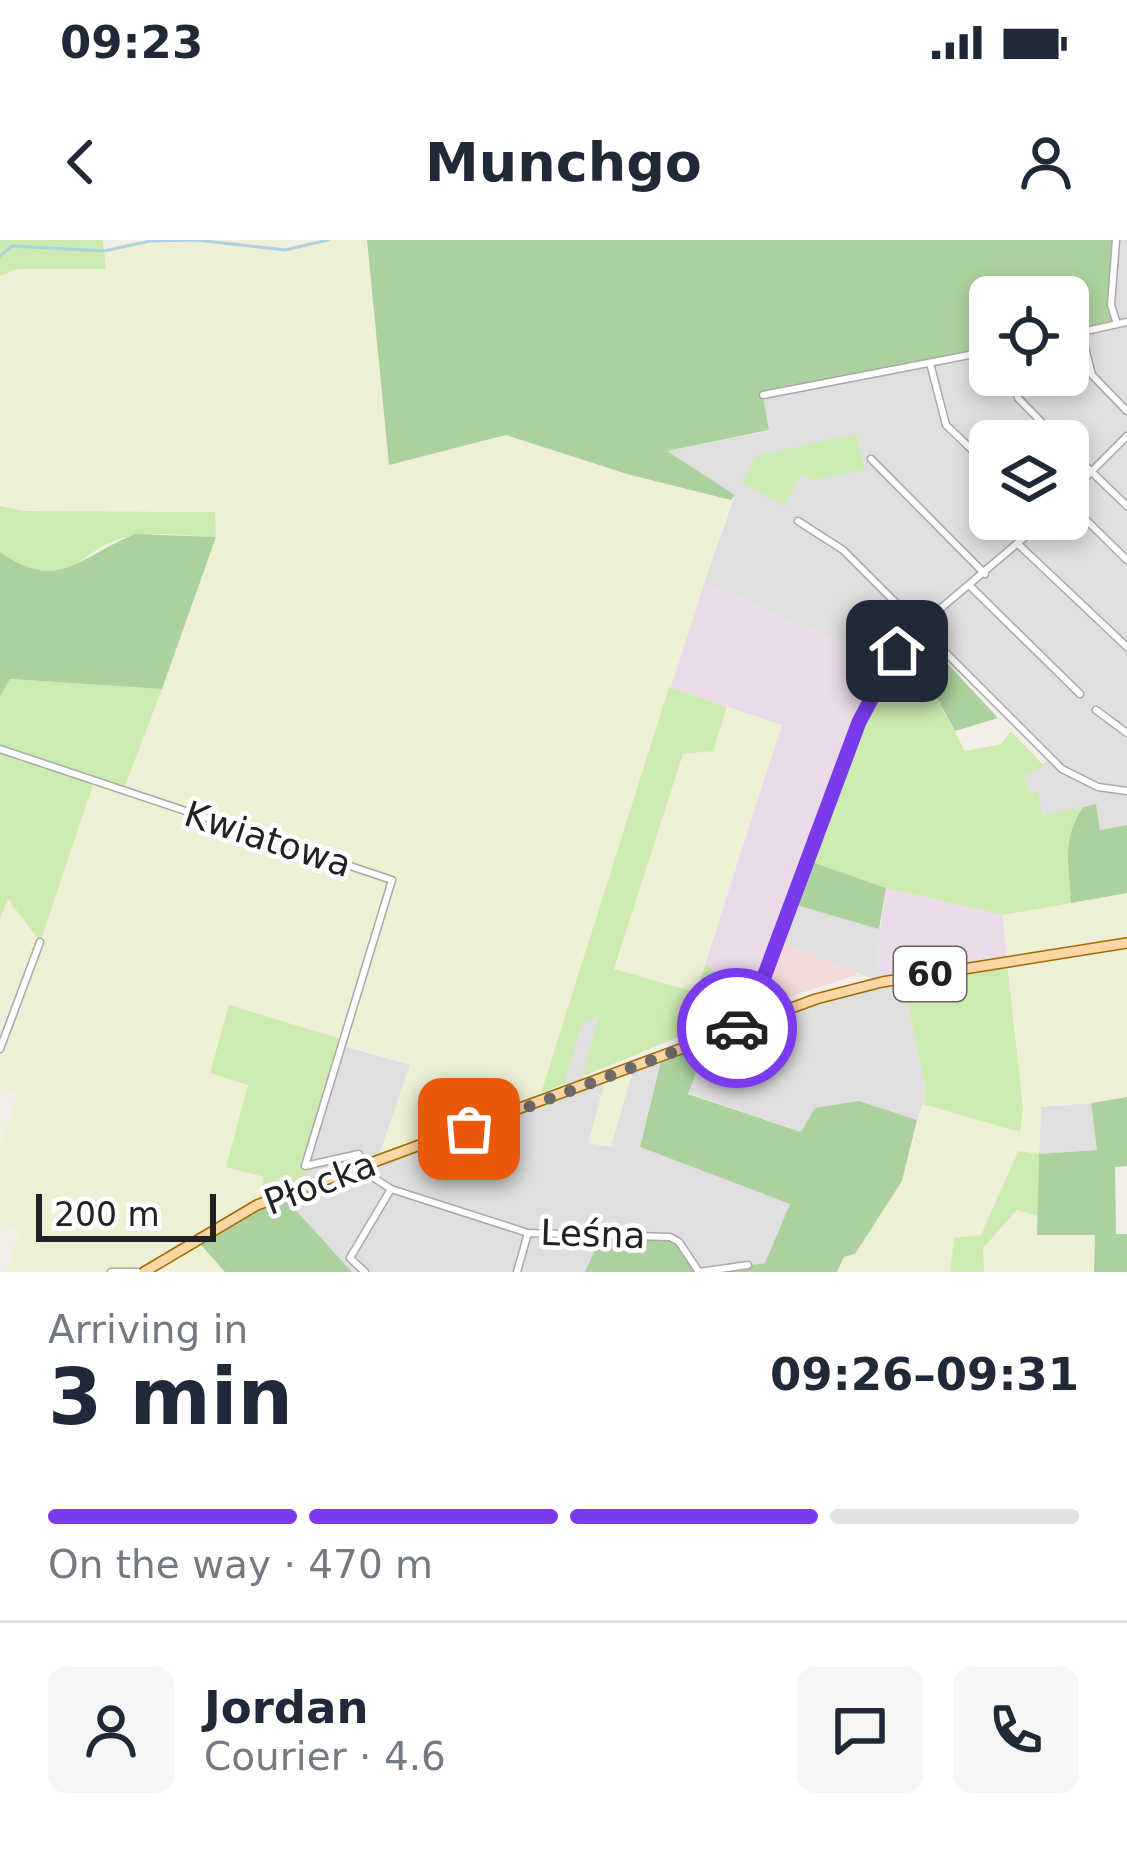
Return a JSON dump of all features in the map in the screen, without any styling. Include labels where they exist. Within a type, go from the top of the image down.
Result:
[{"type":"main road","name":"Płocka","points":[[141,1272],[257,1205],[758,1020],[882,982],[1127,943]]},
{"type":"street","points":[[1116,240],[1111,305],[1117,324]]},
{"type":"street","points":[[1089,330],[1127,322]]},
{"type":"street","points":[[763,395],[969,355]]},
{"type":"street","points":[[930,363],[946,425],[969,447]]},
{"type":"street","points":[[1089,363],[1092,375],[1127,412]]},
{"type":"street","points":[[1017,396],[1039,420]]},
{"type":"street","points":[[1089,475],[1127,436]]},
{"type":"street","points":[[1120,443],[1127,450]]},
{"type":"street","points":[[872,458],[985,574]]},
{"type":"street","points":[[1089,469],[1127,506]]},
{"type":"street","points":[[798,520],[843,550],[1062,769],[1098,787],[1127,791]]},
{"type":"street","points":[[1089,521],[1127,560]]},
{"type":"street","points":[[758,1020],[755,1001],[859,722],[905,641],[1024,540]]},
{"type":"street","points":[[1019,545],[1127,647]]},
{"type":"street","points":[[970,586],[1080,694]]},
{"type":"street","points":[[1096,710],[1127,733]]},
{"type":"street","name":"Kwiatowa","points":[[0,749],[392,880],[304,1162],[308,1168],[359,1154],[365,1165]]},
{"type":"street","points":[[0,1049],[40,942]]},
{"type":"street","name":"Leśna","points":[[365,1165],[370,1176],[391,1189],[528,1233],[657,1235],[679,1242],[699,1272],[748,1265]]},
{"type":"street","points":[[365,1272],[350,1258],[391,1189]]},
{"type":"street","points":[[517,1272],[528,1233]]},
{"type":"street","points":[[111,1272],[141,1272]]},
{"type":"shaded area","points":[[1116,240],[1127,240],[1127,825],[1100,830],[1096,805],[1042,815],[1037,793],[1030,795],[1024,776],[1056,756],[921,626],[889,664],[704,583],[735,495],[666,451],[768,431],[763,395],[969,355],[969,396],[1089,396],[1089,320],[1111,305]]},
{"type":"shaded area","points":[[704,583],[889,664],[870,696],[755,1001],[705,965],[781,725],[669,687]]},
{"type":"shaded area","points":[[886,888],[1003,915],[1007,962],[882,982],[876,964]]},
{"type":"shaded area","points":[[792,904],[881,929],[876,964],[903,978],[926,1094],[917,1120],[858,1101],[801,1132],[688,1093],[677,1051],[879,981],[778,942]]},
{"type":"shaded area","points":[[778,942],[857,975],[760,1006],[756,1001]]},
{"type":"shaded area","points":[[600,1015],[580,1086],[662,1057],[640,1147],[790,1203],[766,1263],[699,1272],[603,1234],[585,1272],[352,1272],[283,1196],[308,1169],[339,1045],[411,1065],[378,1159],[560,1095],[582,1023]]},
{"type":"shaded area","points":[[1091,1103],[1097,1150],[1039,1154],[1041,1107]]},
{"type":"green space","points":[[0,240],[103,240],[106,269],[18,269],[0,276]]},
{"type":"green space","points":[[286,240],[288,250],[326,240],[367,240],[389,465],[506,435],[627,474],[731,500],[537,1104],[377,1161],[410,1065],[229,1005],[265,1177],[257,1205],[196,1238],[225,1272],[6,1272],[20,1231],[0,1224],[0,1144],[18,1095],[0,1088],[0,1049],[8,1027],[0,1016],[0,919],[7,898],[39,941],[94,781],[123,790],[216,537],[214,512],[24,511],[0,506],[0,276],[18,269],[105,269],[104,248],[150,241]]},
{"type":"green space","points":[[367,240],[1116,240],[1111,305],[1117,324],[1089,330],[1089,276],[969,276],[969,355],[763,396],[769,430],[667,451],[735,495],[731,500],[627,474],[506,435],[389,465]]},
{"type":"green space","points":[[856,434],[865,470],[812,480],[801,474],[784,506],[742,482],[756,456]]},
{"type":"green space","points":[[0,506],[24,511],[215,512],[216,537],[139,535],[118,540],[60,571],[44,572],[0,552]]},
{"type":"green space","points":[[136,534],[216,537],[162,689],[10,679],[0,696],[0,552],[38,570],[54,571]]},
{"type":"green space","points":[[923,637],[998,718],[955,731],[909,647]]},
{"type":"green space","points":[[909,647],[965,751],[1001,744],[1011,731],[1044,766],[1024,776],[1030,794],[1038,792],[1042,815],[1083,807],[1069,842],[1071,903],[1003,915],[886,888],[812,862],[875,699]]},
{"type":"green space","points":[[9,679],[162,689],[123,791],[94,782],[40,942],[8,899],[0,919],[0,696]]},
{"type":"green space","points":[[669,687],[727,707],[713,751],[683,754],[614,969],[692,991],[678,1037],[582,1077],[599,1016],[582,1024],[564,1084],[541,1093]]},
{"type":"green space","points":[[727,707],[782,725],[695,992],[614,969],[683,754],[713,750]]},
{"type":"green space","points":[[1096,804],[1100,830],[1127,825],[1127,893],[1071,903],[1068,853],[1072,831],[1083,807]]},
{"type":"green space","points":[[812,862],[886,888],[879,929],[796,905]]},
{"type":"green space","points":[[1127,893],[1127,1097],[1041,1107],[1039,1154],[1017,1151],[981,1235],[954,1239],[950,1272],[837,1272],[844,1257],[855,1254],[902,1181],[923,1104],[1020,1131],[1023,1108],[1003,915]]},
{"type":"green space","points":[[1007,962],[1023,1108],[1020,1132],[923,1104],[926,1093],[903,979]]},
{"type":"green space","points":[[705,965],[755,1001],[757,1020],[677,1051]]},
{"type":"green space","points":[[229,1005],[341,1039],[304,1188],[257,1205],[264,1177],[226,1167],[248,1085],[210,1073]]},
{"type":"green space","points":[[676,1051],[701,1060],[688,1094],[801,1132],[815,1108],[859,1101],[917,1120],[902,1181],[855,1254],[844,1257],[837,1272],[699,1272],[765,1263],[790,1204],[640,1147],[662,1057]]},
{"type":"green space","points":[[634,1067],[611,1147],[588,1143],[606,1078]]},
{"type":"green space","points":[[1127,1097],[1127,1166],[1115,1167],[1116,1234],[1127,1234],[1127,1272],[1094,1272],[1095,1235],[1037,1235],[1039,1154],[1097,1150],[1091,1103]]},
{"type":"green space","points":[[1018,1151],[1039,1154],[1038,1216],[1017,1210],[983,1248],[984,1272],[950,1272],[954,1238],[981,1235]]},
{"type":"green space","points":[[283,1196],[352,1272],[225,1272],[195,1238]]},
{"type":"green space","points":[[1018,1210],[1038,1216],[1038,1235],[1095,1234],[1094,1272],[984,1272],[983,1248]]},
{"type":"green space","points":[[602,1234],[669,1240],[699,1272],[585,1272]]},
{"type":"waterway","points":[[0,256],[12,246],[104,251],[150,241],[196,240],[285,250],[328,240]]},
{"type":"way so far","points":[[469,1129],[737,1028]]},
{"type":"route","points":[[737,1028],[758,1020],[755,1001],[859,722],[897,651]]}]
